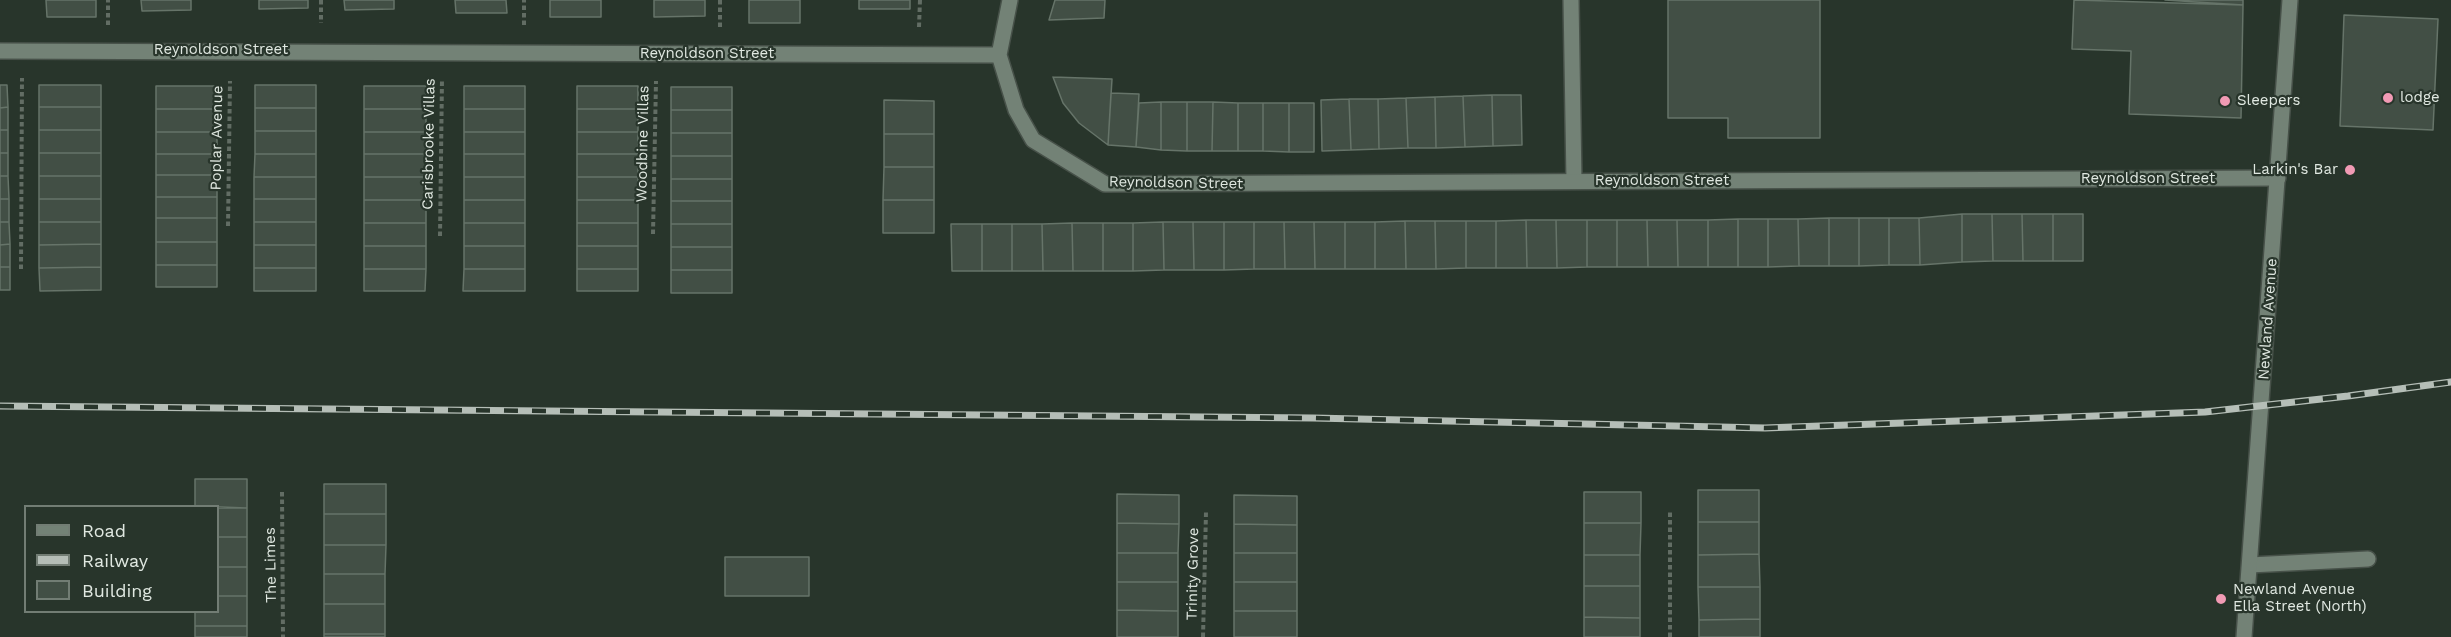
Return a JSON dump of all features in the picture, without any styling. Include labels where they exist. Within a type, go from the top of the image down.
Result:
[{"type":"street","points":[[999,55],[1010,0]]},
{"type":"street","points":[[1571,0],[1574,181]]},
{"type":"street","name":"Newland Avenue","points":[[2244,637],[2290,0]]},
{"type":"street","name":"Reynoldson Street","points":[[0,51],[230,50],[999,55],[1016,110],[1033,140],[1105,184],[2278,178]]},
{"type":"street","points":[[2250,565],[2368,560]]},
{"type":"path","points":[[21,269],[22,50]]},
{"type":"path","name":"Poplar Avenue","points":[[228,226],[230,50]]},
{"type":"path","name":"Carisbrooke Villas","points":[[440,236],[442,52]]},
{"type":"path","name":"Woodbine Villas","points":[[653,234],[656,54]]},
{"type":"path","name":"The Limes","points":[[282,492],[283,637]]},
{"type":"path","points":[[1670,511],[1670,637]]},
{"type":"path","name":"Trinity Grove","points":[[1203,637],[1206,512]]},
{"type":"building","points":[[46,0],[96,0],[96,17],[47,17]]},
{"type":"building","points":[[141,0],[191,0],[191,10],[142,11]]},
{"type":"building","points":[[259,0],[308,0],[308,8],[259,9]]},
{"type":"building","points":[[344,0],[394,0],[394,9],[345,10]]},
{"type":"building","points":[[455,0],[506,0],[507,13],[456,13]]},
{"type":"building","points":[[550,0],[601,0],[601,17],[550,17]]},
{"type":"building","points":[[654,0],[705,0],[705,16],[654,17]]},
{"type":"building","points":[[749,0],[800,0],[800,23],[749,23]]},
{"type":"building","points":[[859,0],[910,0],[910,9],[859,9]]},
{"type":"building","points":[[1055,0],[1105,0],[1104,18],[1049,20]]},
{"type":"building","points":[[1668,0],[1820,0],[1820,138],[1728,138],[1728,118],[1668,118]]},
{"type":"building","points":[[2074,0],[2243,5],[2241,118],[2129,114],[2131,51],[2072,49]]},
{"type":"building","points":[[2165,0],[2243,0],[2243,5]]},
{"type":"building","name":"lodge","points":[[2344,15],[2438,19],[2433,130],[2340,126]]},
{"type":"building","points":[[1053,77],[1112,79],[1108,145],[1079,123],[1063,103]]},
{"type":"building","points":[[0,85],[7,85],[8,107],[0,108]]},
{"type":"building","points":[[39,85],[101,85],[101,107],[39,107]]},
{"type":"building","points":[[255,85],[316,85],[316,108],[255,108]]},
{"type":"building","points":[[156,86],[217,86],[217,109],[156,109]]},
{"type":"building","points":[[364,86],[426,86],[426,109],[364,109]]},
{"type":"building","points":[[464,86],[525,86],[525,109],[464,109]]},
{"type":"building","points":[[577,86],[638,86],[638,109],[577,109]]},
{"type":"building","points":[[671,87],[732,87],[732,110],[671,110]]},
{"type":"building","points":[[1111,93],[1139,94],[1136,147],[1108,145]]},
{"type":"building","points":[[1492,95],[1521,95],[1522,145],[1493,146]]},
{"type":"building","points":[[1492,95],[1493,146],[1465,147],[1463,96]]},
{"type":"building","points":[[1463,96],[1465,147],[1436,148],[1435,97]]},
{"type":"building","points":[[1435,97],[1436,148],[1408,148],[1406,98]]},
{"type":"building","points":[[1406,98],[1408,148],[1379,149],[1378,99]]},
{"type":"building","points":[[1349,99],[1378,99],[1379,149],[1351,150]]},
{"type":"building","points":[[1349,99],[1351,150],[1322,151],[1321,100]]},
{"type":"building","points":[[884,100],[934,101],[934,134],[884,134]]},
{"type":"building","points":[[1161,102],[1161,150],[1136,147],[1139,103]]},
{"type":"building","points":[[1161,102],[1187,102],[1187,151],[1161,150]]},
{"type":"building","points":[[1187,102],[1213,102],[1212,151],[1187,151]]},
{"type":"building","points":[[1213,102],[1238,103],[1238,151],[1212,151]]},
{"type":"building","points":[[1238,103],[1263,103],[1263,151],[1238,151]]},
{"type":"building","points":[[1263,103],[1289,103],[1289,152],[1263,151]]},
{"type":"building","points":[[1289,103],[1314,103],[1314,152],[1289,152]]},
{"type":"building","points":[[8,107],[8,130],[0,130],[0,108]]},
{"type":"building","points":[[39,107],[101,107],[101,130],[39,130]]},
{"type":"building","points":[[255,108],[316,108],[316,131],[255,131]]},
{"type":"building","points":[[156,109],[217,109],[217,132],[156,132]]},
{"type":"building","points":[[364,109],[426,109],[426,132],[364,132]]},
{"type":"building","points":[[464,109],[525,109],[525,132],[464,132]]},
{"type":"building","points":[[577,109],[638,109],[638,132],[577,132]]},
{"type":"building","points":[[671,110],[732,110],[732,133],[671,133]]},
{"type":"building","points":[[0,130],[8,130],[8,153],[0,153]]},
{"type":"building","points":[[39,130],[101,130],[101,153],[39,153]]},
{"type":"building","points":[[255,131],[316,131],[316,154],[255,154]]},
{"type":"building","points":[[156,132],[217,132],[217,154],[156,154]]},
{"type":"building","points":[[364,132],[426,132],[426,154],[364,154]]},
{"type":"building","points":[[464,132],[525,132],[525,154],[464,154]]},
{"type":"building","points":[[577,132],[638,132],[638,154],[577,154]]},
{"type":"building","points":[[671,133],[732,133],[732,156],[671,156]]},
{"type":"building","points":[[884,134],[934,134],[934,167],[884,167]]},
{"type":"building","points":[[0,153],[8,153],[8,176],[0,176]]},
{"type":"building","points":[[39,153],[101,153],[101,176],[39,176]]},
{"type":"building","points":[[156,154],[217,154],[217,175],[156,175]]},
{"type":"building","points":[[255,154],[316,154],[316,177],[254,177]]},
{"type":"building","points":[[364,154],[426,154],[426,177],[364,177]]},
{"type":"building","points":[[464,154],[525,154],[525,177],[464,177]]},
{"type":"building","points":[[577,154],[638,154],[638,177],[577,177]]},
{"type":"building","points":[[671,156],[732,156],[732,179],[671,179]]},
{"type":"building","points":[[884,167],[934,167],[934,200],[883,200]]},
{"type":"building","points":[[156,175],[217,175],[217,197],[156,197]]},
{"type":"building","points":[[0,176],[8,176],[9,199],[0,199]]},
{"type":"building","points":[[39,176],[101,176],[101,199],[39,199]]},
{"type":"building","points":[[254,177],[316,177],[316,199],[254,199]]},
{"type":"building","points":[[364,177],[426,177],[426,200],[364,200]]},
{"type":"building","points":[[464,177],[525,177],[525,200],[464,200]]},
{"type":"building","points":[[577,177],[638,177],[638,200],[577,200]]},
{"type":"building","points":[[671,179],[732,179],[732,201],[671,201]]},
{"type":"building","points":[[156,197],[217,197],[217,218],[156,218]]},
{"type":"building","points":[[0,199],[9,199],[9,222],[0,222]]},
{"type":"building","points":[[39,199],[101,199],[101,222],[39,222]]},
{"type":"building","points":[[254,199],[316,199],[316,222],[254,222]]},
{"type":"building","points":[[364,200],[426,200],[426,223],[364,223]]},
{"type":"building","points":[[464,200],[525,200],[525,223],[464,223]]},
{"type":"building","points":[[577,200],[638,200],[638,223],[577,223]]},
{"type":"building","points":[[883,200],[934,200],[934,233],[883,233]]},
{"type":"building","points":[[671,201],[732,201],[732,224],[671,224]]},
{"type":"building","points":[[1962,214],[1962,262],[1920,265],[1919,218]]},
{"type":"building","points":[[1962,214],[1992,214],[1993,261],[1962,262]]},
{"type":"building","points":[[1992,214],[2022,214],[2023,261],[1993,261]]},
{"type":"building","points":[[2022,214],[2053,214],[2053,261],[2023,261]]},
{"type":"building","points":[[2053,214],[2083,214],[2083,261],[2053,261]]},
{"type":"building","points":[[156,218],[217,218],[217,242],[156,242]]},
{"type":"building","points":[[1829,218],[1829,266],[1799,266],[1798,219]]},
{"type":"building","points":[[1829,218],[1859,218],[1859,266],[1829,266]]},
{"type":"building","points":[[1859,218],[1889,218],[1889,265],[1859,266]]},
{"type":"building","points":[[1889,218],[1919,218],[1920,265],[1889,265]]},
{"type":"building","points":[[1738,219],[1738,267],[1708,267],[1708,220]]},
{"type":"building","points":[[1738,219],[1768,219],[1768,267],[1738,267]]},
{"type":"building","points":[[1768,219],[1798,219],[1799,266],[1768,267]]},
{"type":"building","points":[[1526,220],[1556,220],[1557,268],[1527,268]]},
{"type":"building","points":[[1526,220],[1527,268],[1496,268],[1496,221]]},
{"type":"building","points":[[1556,220],[1587,220],[1587,267],[1557,268]]},
{"type":"building","points":[[1587,220],[1617,220],[1617,267],[1587,267]]},
{"type":"building","points":[[1617,220],[1647,220],[1648,267],[1617,267]]},
{"type":"building","points":[[1647,220],[1677,220],[1678,267],[1648,267]]},
{"type":"building","points":[[1677,220],[1708,220],[1708,267],[1678,267]]},
{"type":"building","points":[[1405,221],[1406,269],[1375,269],[1375,222]]},
{"type":"building","points":[[1405,221],[1435,221],[1436,269],[1406,269]]},
{"type":"building","points":[[1435,221],[1466,221],[1466,268],[1436,269]]},
{"type":"building","points":[[1466,221],[1496,221],[1496,268],[1466,268]]},
{"type":"building","points":[[0,222],[9,222],[10,244],[0,245]]},
{"type":"building","points":[[39,222],[101,222],[101,244],[39,245]]},
{"type":"building","points":[[254,222],[316,222],[316,245],[254,245]]},
{"type":"building","points":[[1163,222],[1164,270],[1133,271],[1133,223]]},
{"type":"building","points":[[1163,222],[1193,222],[1194,270],[1164,270]]},
{"type":"building","points":[[1193,222],[1224,222],[1224,270],[1194,270]]},
{"type":"building","points":[[1224,222],[1254,222],[1254,269],[1224,270]]},
{"type":"building","points":[[1254,222],[1284,222],[1285,269],[1254,269]]},
{"type":"building","points":[[1284,222],[1314,222],[1315,269],[1285,269]]},
{"type":"building","points":[[1314,222],[1345,222],[1345,269],[1315,269]]},
{"type":"building","points":[[1345,222],[1375,222],[1375,269],[1345,269]]},
{"type":"building","points":[[364,223],[426,223],[426,246],[364,246]]},
{"type":"building","points":[[464,223],[525,223],[525,246],[464,246]]},
{"type":"building","points":[[577,223],[638,223],[638,246],[577,246]]},
{"type":"building","points":[[1072,223],[1073,271],[1043,271],[1042,224]]},
{"type":"building","points":[[1072,223],[1103,223],[1103,271],[1073,271]]},
{"type":"building","points":[[1103,223],[1133,223],[1133,271],[1103,271]]},
{"type":"building","points":[[671,224],[732,224],[732,247],[671,247]]},
{"type":"building","points":[[951,224],[982,224],[982,271],[952,271]]},
{"type":"building","points":[[982,224],[1012,224],[1012,271],[982,271]]},
{"type":"building","points":[[1012,224],[1042,224],[1043,271],[1012,271]]},
{"type":"building","points":[[156,242],[217,242],[217,265],[156,265]]},
{"type":"building","points":[[10,244],[10,267],[0,267],[0,245]]},
{"type":"building","points":[[101,244],[101,267],[39,268],[39,245]]},
{"type":"building","points":[[254,245],[316,245],[316,268],[254,268]]},
{"type":"building","points":[[364,246],[426,246],[426,269],[364,269]]},
{"type":"building","points":[[464,246],[525,246],[525,269],[464,269]]},
{"type":"building","points":[[577,246],[638,246],[638,269],[577,269]]},
{"type":"building","points":[[671,247],[732,247],[732,270],[671,270]]},
{"type":"building","points":[[156,265],[217,265],[217,287],[156,287]]},
{"type":"building","points":[[0,267],[10,267],[10,290],[0,290]]},
{"type":"building","points":[[101,267],[101,290],[40,291],[39,268]]},
{"type":"building","points":[[254,268],[316,268],[316,291],[254,291]]},
{"type":"building","points":[[364,269],[426,269],[425,291],[364,291]]},
{"type":"building","points":[[464,269],[525,269],[525,291],[463,291]]},
{"type":"building","points":[[577,269],[638,269],[638,291],[577,291]]},
{"type":"building","points":[[671,270],[732,270],[732,293],[671,293]]},
{"type":"building","points":[[195,479],[247,479],[247,508],[195,505]]},
{"type":"building","points":[[324,484],[386,484],[386,514],[324,514]]},
{"type":"building","points":[[1698,490],[1759,490],[1759,522],[1698,522]]},
{"type":"building","points":[[1584,492],[1641,492],[1641,523],[1584,523]]},
{"type":"building","points":[[1117,494],[1179,495],[1179,524],[1117,523]]},
{"type":"building","points":[[1234,495],[1297,496],[1297,525],[1234,524]]},
{"type":"building","points":[[219,508],[247,508],[247,537],[219,537]]},
{"type":"building","points":[[324,514],[386,514],[386,545],[324,545]]},
{"type":"building","points":[[1698,522],[1759,522],[1759,554],[1698,555]]},
{"type":"building","points":[[1117,523],[1179,524],[1178,553],[1117,553]]},
{"type":"building","points":[[1584,523],[1641,523],[1640,555],[1584,555]]},
{"type":"building","points":[[1234,524],[1297,525],[1297,553],[1234,553]]},
{"type":"building","points":[[219,537],[247,537],[247,567],[219,567]]},
{"type":"building","points":[[324,545],[386,545],[385,574],[324,574]]},
{"type":"building","points":[[1117,553],[1178,553],[1178,582],[1117,582]]},
{"type":"building","points":[[1234,553],[1297,553],[1297,582],[1234,582]]},
{"type":"building","points":[[1759,554],[1760,587],[1698,587],[1698,555]]},
{"type":"building","points":[[1584,555],[1640,555],[1640,586],[1584,586]]},
{"type":"building","points":[[725,557],[809,557],[809,596],[725,596]]},
{"type":"building","points":[[219,567],[247,567],[247,596],[219,596]]},
{"type":"building","points":[[324,574],[385,574],[385,604],[324,604]]},
{"type":"building","points":[[1117,582],[1178,582],[1178,611],[1117,610]]},
{"type":"building","points":[[1234,582],[1297,582],[1297,611],[1234,611]]},
{"type":"building","points":[[1584,586],[1640,586],[1640,618],[1584,617]]},
{"type":"building","points":[[1698,587],[1760,587],[1760,619],[1699,620]]},
{"type":"building","points":[[219,596],[247,596],[247,626],[195,626],[195,613],[219,613]]},
{"type":"building","points":[[324,604],[385,604],[385,634],[324,634]]},
{"type":"building","points":[[1117,610],[1178,611],[1178,637],[1117,637]]},
{"type":"building","points":[[1234,611],[1297,611],[1297,637],[1234,637]]},
{"type":"building","points":[[1584,617],[1640,618],[1640,637],[1584,637]]},
{"type":"building","points":[[1760,619],[1760,637],[1699,637],[1699,620]]},
{"type":"building","points":[[195,626],[247,626],[247,637],[195,637]]},
{"type":"building","points":[[324,634],[385,634],[385,637],[324,637]]},
{"type":"railway","points":[[0,406],[1313,418],[1765,428],[2205,412],[2451,382]]},
{"type":"place","name":"lodge","points":[[2388,98]]},
{"type":"place","name":"Sleepers","points":[[2225,101]]},
{"type":"place","name":"Larkin's Bar","points":[[2350,170]]},
{"type":"place","name":"Newland Avenue Ella Street (North)","points":[[2221,599]]}]
